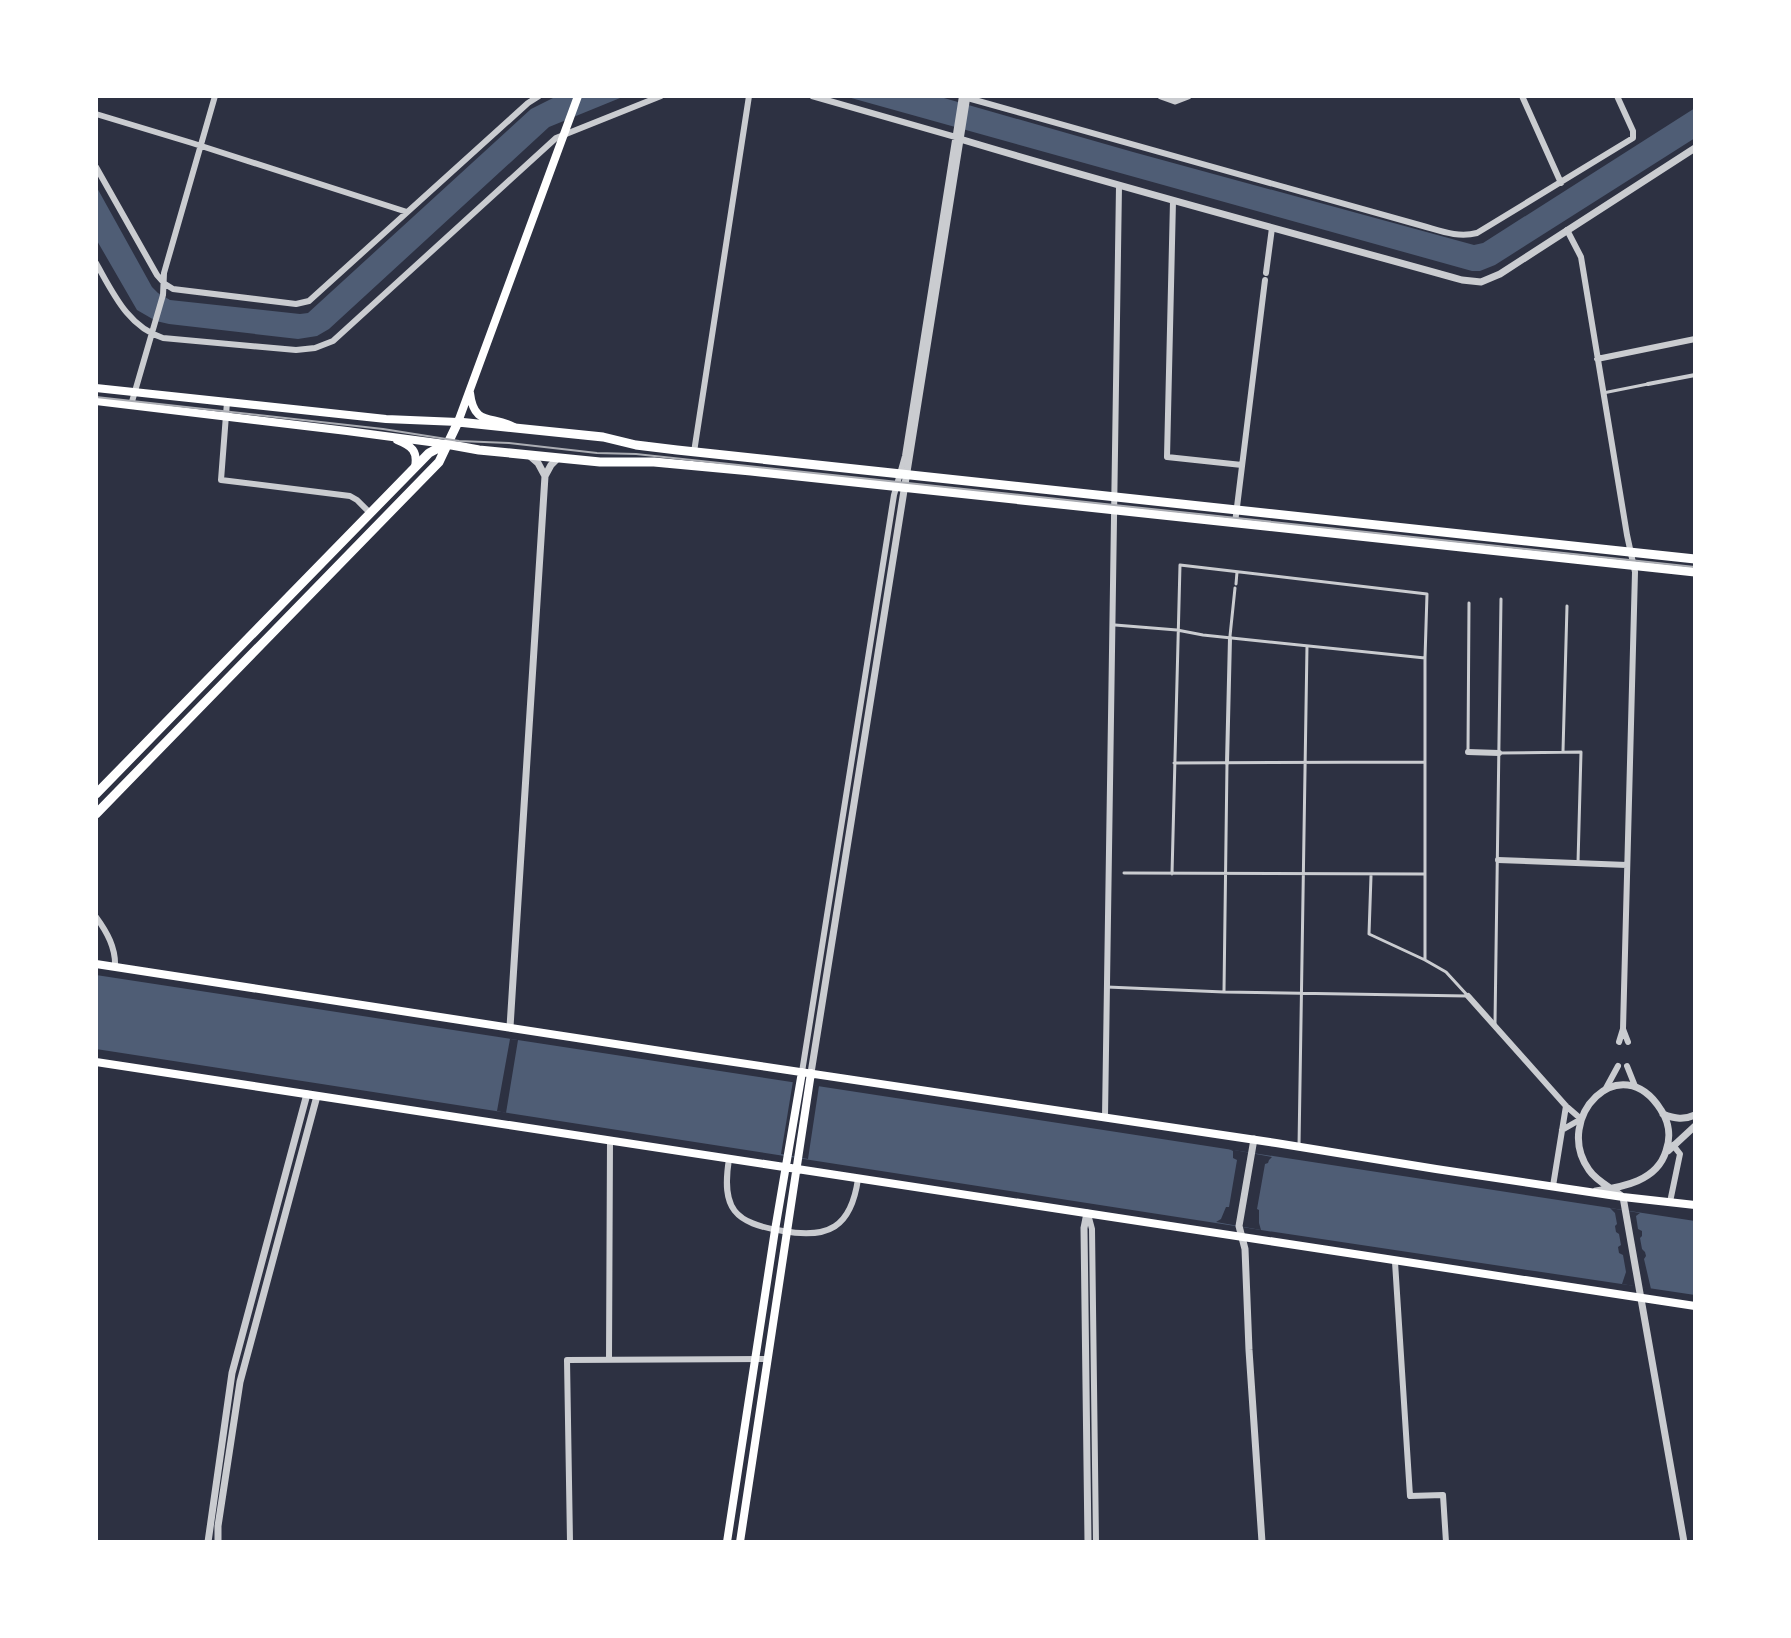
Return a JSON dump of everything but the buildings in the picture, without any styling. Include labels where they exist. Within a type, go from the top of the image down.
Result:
[{"type":"main road","points":[[96,814],[439,462],[470,392],[578,96]]},
{"type":"main road","points":[[96,388],[386,419],[492,424],[603,437],[636,445],[904,474],[1235,523],[1695,572]]},
{"type":"main road","points":[[470,392],[472,407],[478,415],[514,427]]},
{"type":"main road","points":[[96,401],[558,458],[654,462],[901,488],[1237,510],[1695,559]]},
{"type":"main road","points":[[389,436],[411,447],[416,455],[415,467]]},
{"type":"main road","points":[[96,794],[429,453],[446,444]]},
{"type":"main road","points":[[96,964],[1436,1169],[1695,1205]]},
{"type":"main road","points":[[96,1062],[1695,1306]]},
{"type":"main road","points":[[740,1542],[797,1170],[793,1156],[806,1072]]},
{"type":"main road","points":[[727,1542],[785,1168],[793,1156]]},
{"type":"street","points":[[131,405],[163,295],[164,273],[215,96]]},
{"type":"street","points":[[96,167],[165,284],[173,289],[303,303],[309,301],[529,100],[539,96]]},
{"type":"street","points":[[96,263],[118,303],[151,334],[163,338],[296,350],[315,348],[333,341],[556,138],[661,96]]},
{"type":"street","points":[[694,452],[749,96]]},
{"type":"street","points":[[812,96],[1119,186],[1462,280],[1481,282],[1500,274],[1695,148]]},
{"type":"street","points":[[1161,96],[1175,101],[1188,96]]},
{"type":"street","points":[[1522,96],[1561,183]]},
{"type":"street","points":[[806,1072],[964,98],[1457,235],[1477,233],[1633,138],[1633,131],[1617,96]]},
{"type":"street","points":[[96,114],[407,212]]},
{"type":"street","points":[[1105,1117],[1119,186]]},
{"type":"street","points":[[1173,201],[1167,457],[1242,465]]},
{"type":"street","points":[[1235,523],[1272,228]]},
{"type":"street","points":[[1567,230],[1581,257],[1635,572],[1623,1029],[1619,1042]]},
{"type":"street","points":[[1597,359],[1695,339]]},
{"type":"street","points":[[1648,384],[1695,375]]},
{"type":"street","points":[[227,402],[221,480],[350,496],[370,513]]},
{"type":"street","points":[[529,455],[545,476]]},
{"type":"street","points":[[510,1027],[545,476],[558,458]]},
{"type":"street","points":[[1227,763],[1230,638]]},
{"type":"street","points":[[1468,752],[1499,753]]},
{"type":"street","points":[[1498,860],[1627,865]]},
{"type":"street","points":[[96,917],[110,940],[115,967]]},
{"type":"street","points":[[1468,996],[1581,1119]]},
{"type":"street","points":[[1623,1029],[1628,1042]]},
{"type":"street","points":[[1605,1090],[1618,1066]]},
{"type":"street","points":[[1627,1066],[1635,1086]]},
{"type":"street","points":[[1666,1152],[1669,1138],[1663,1114],[1653,1098],[1635,1086],[1621,1085],[1605,1090],[1589,1102],[1581,1119],[1579,1141],[1591,1174],[1623,1197],[1684,1542]]},
{"type":"street","points":[[208,1542],[232,1373],[312,1095]]},
{"type":"street","points":[[218,1542],[240,1382],[312,1095]]},
{"type":"street","points":[[1553,1186],[1566,1106]]},
{"type":"street","points":[[1663,1114],[1673,1118],[1695,1115]]},
{"type":"street","points":[[1562,1130],[1581,1119]]},
{"type":"street","points":[[1590,1192],[1613,1189],[1649,1175],[1666,1152],[1695,1126]]},
{"type":"street","points":[[1254,1139],[1239,1226],[1245,1249],[1262,1542]]},
{"type":"street","points":[[609,1359],[610,1141]]},
{"type":"street","points":[[1670,1202],[1680,1154],[1673,1145]]},
{"type":"street","points":[[729,1159],[726,1187],[735,1211],[752,1225],[775,1230],[813,1235],[833,1228],[851,1205],[858,1179]]},
{"type":"street","points":[[1087,1213],[1084,1241],[1088,1542]]},
{"type":"street","points":[[1087,1213],[1092,1229],[1096,1542]]},
{"type":"street","points":[[1395,1262],[1410,1496],[1443,1495],[1446,1542]]},
{"type":"street","points":[[570,1542],[567,1360],[768,1359]]},
{"type":"lane","points":[[1603,393],[1648,384]]},
{"type":"lane","points":[[1172,874],[1180,565],[1427,594],[1425,960]]},
{"type":"lane","points":[[1230,638],[1237,572]]},
{"type":"lane","points":[[1495,1027],[1501,599]]},
{"type":"lane","points":[[1468,752],[1469,603]]},
{"type":"lane","points":[[1563,751],[1567,606]]},
{"type":"lane","points":[[1112,625],[1425,658]]},
{"type":"lane","points":[[1299,1146],[1307,646]]},
{"type":"lane","points":[[1499,753],[1581,752],[1578,863]]},
{"type":"lane","points":[[1174,763],[1425,762]]},
{"type":"lane","points":[[1224,992],[1227,763]]},
{"type":"lane","points":[[1124,873],[1425,874]]},
{"type":"lane","points":[[1371,875],[1369,934],[1446,972],[1468,996]]},
{"type":"lane","points":[[1107,987],[1468,996]]},
{"type":"water","points":[[557,96],[625,96],[549,127],[329,329],[317,336],[298,339],[156,321],[137,310],[96,239],[96,186],[158,293],[170,300],[308,313],[531,109]]},
{"type":"water","points":[[844,96],[937,96],[1474,245],[1483,243],[1695,108],[1695,138],[1495,265],[1472,271]]},
{"type":"water","points":[[96,975],[1695,1221],[1695,1295],[96,1049]]},
{"type":"pier","points":[[510,1039],[518,1040],[506,1113],[497,1111]]},
{"type":"pier","points":[[793,1081],[819,1086],[808,1159],[781,1154]]},
{"type":"pier","points":[[1229,1149],[1272,1157],[1265,1164],[1257,1209],[1261,1230],[1216,1222],[1229,1207],[1237,1160]]},
{"type":"pier","points":[[1610,1208],[1640,1213],[1636,1216],[1638,1229],[1642,1231],[1640,1238],[1651,1289],[1622,1284],[1626,1272],[1623,1255],[1619,1253],[1618,1247],[1621,1245],[1616,1232],[1615,1213]]},
{"type":"tram line","points":[[96,397],[383,429],[459,441],[636,454],[1695,567]]}]
